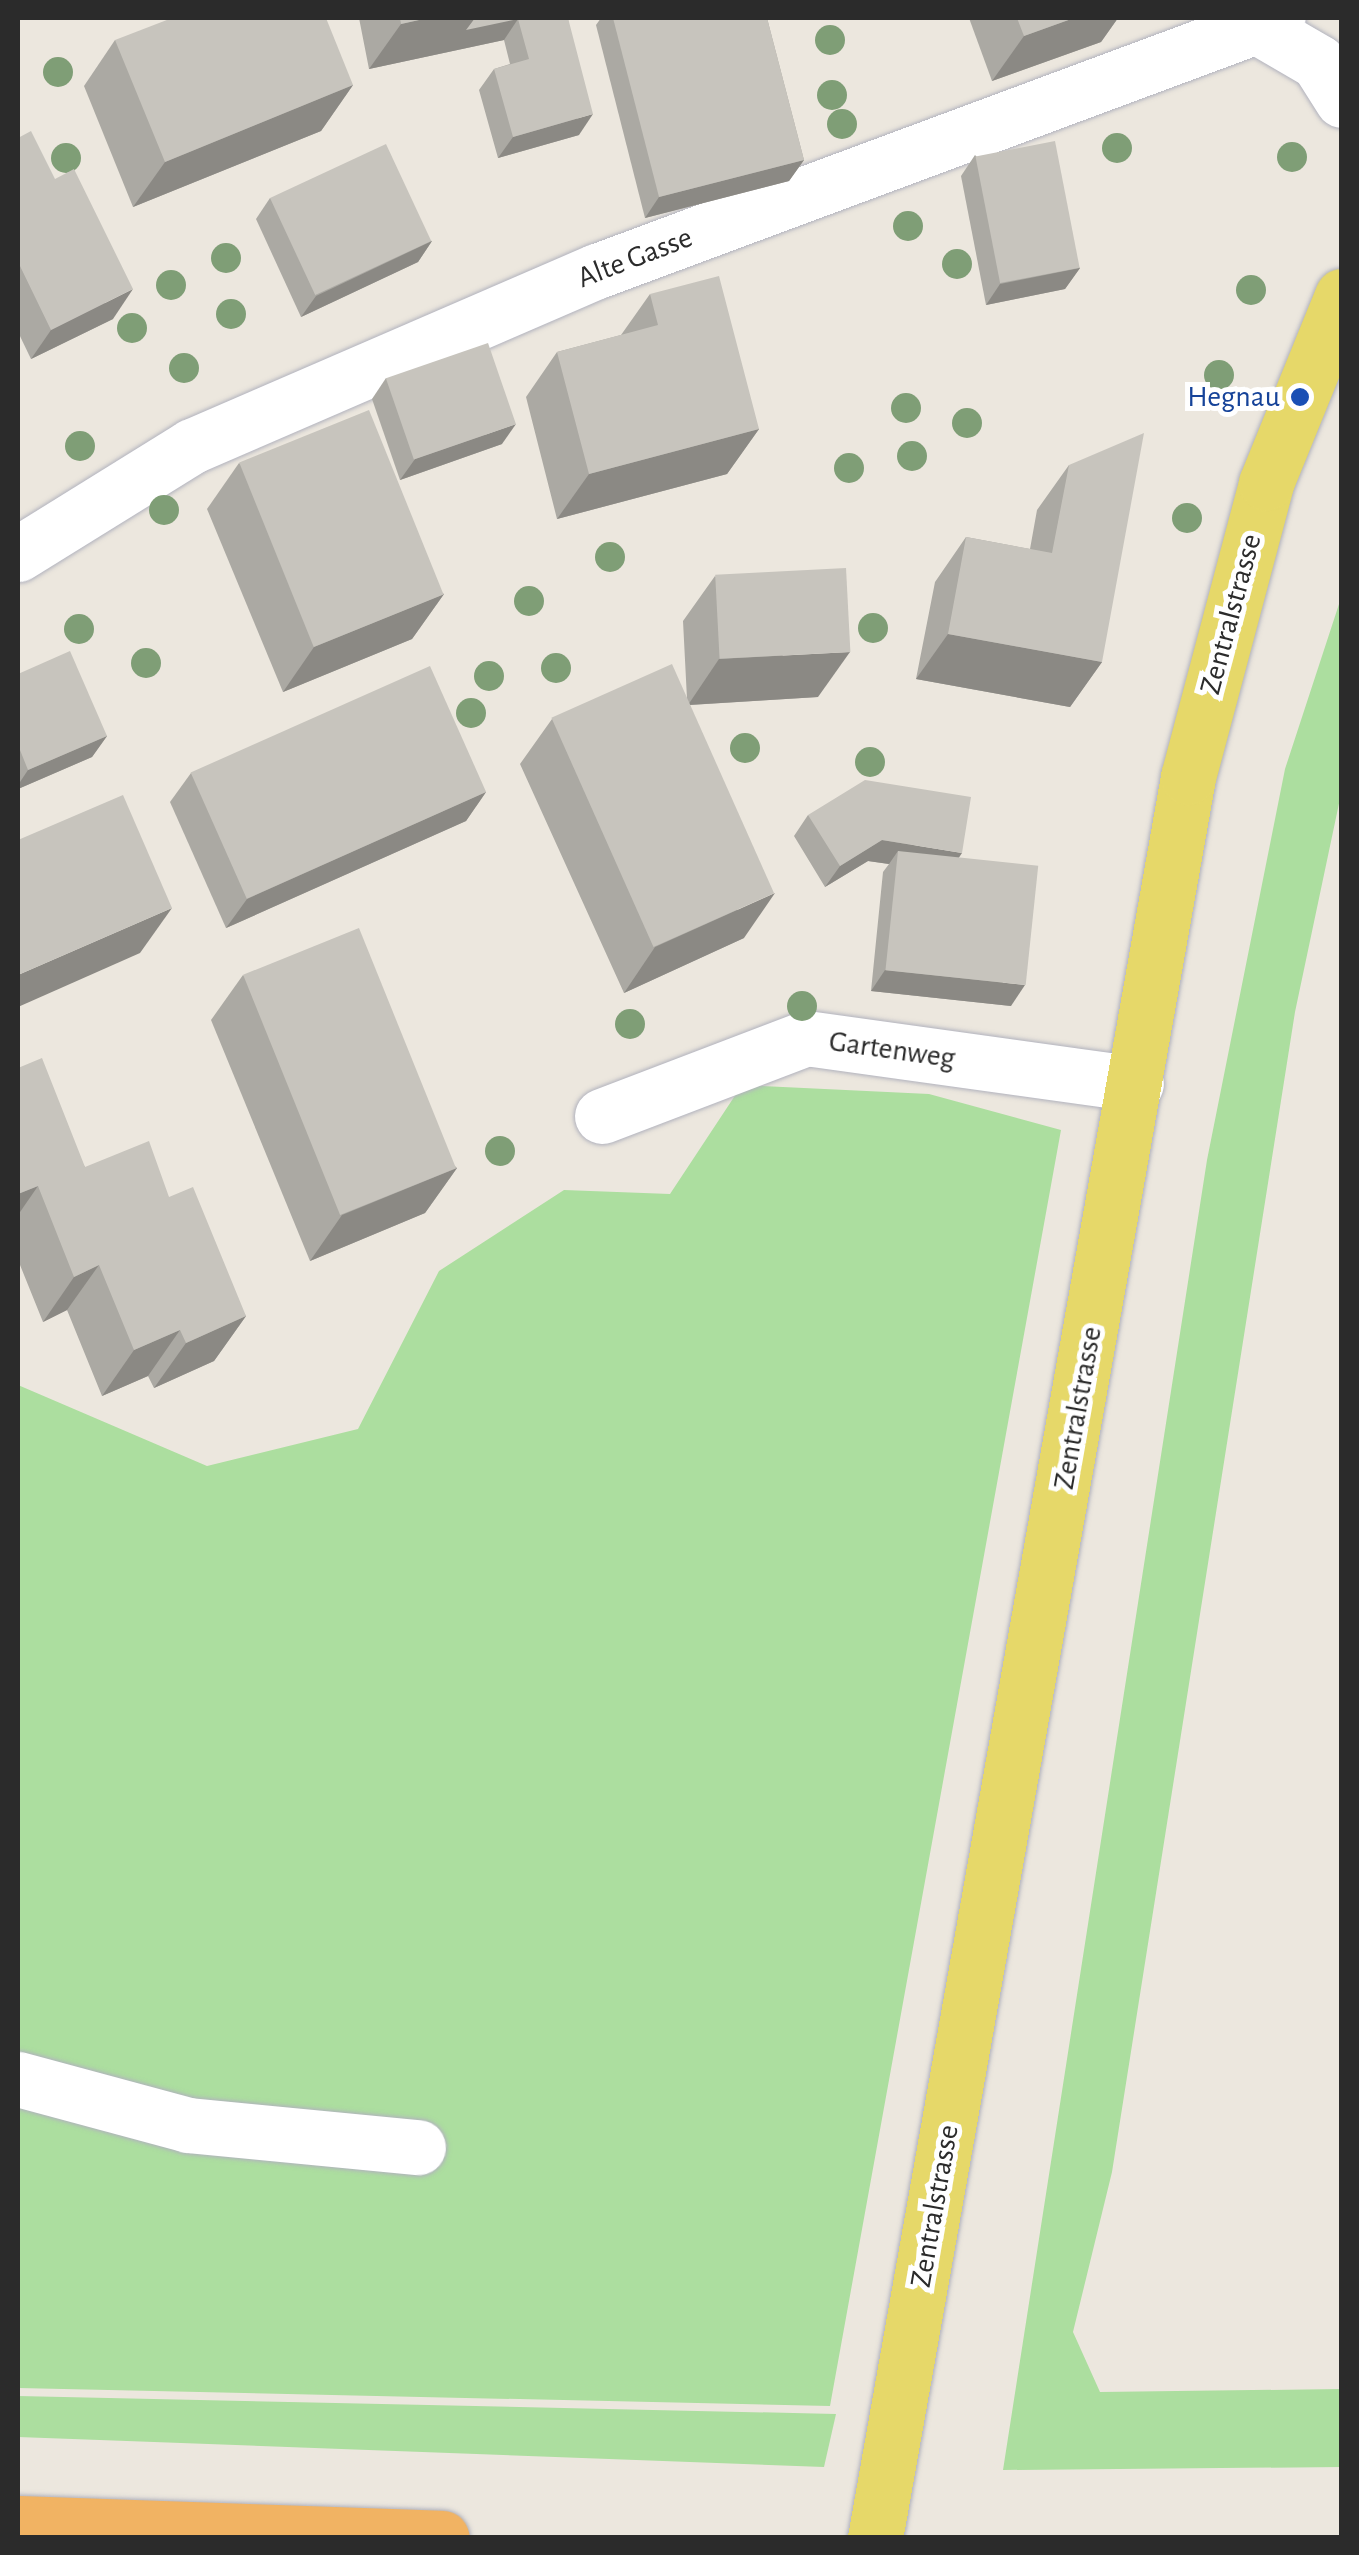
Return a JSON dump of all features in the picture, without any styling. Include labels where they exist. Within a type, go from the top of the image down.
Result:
[{"type":"highway","points":[[18,2523],[442,2538]]},
{"type":"main road","name":"Zentralstrasse","points":[[876,2538],[1188,777],[1266,483],[1342,296]]},
{"type":"street","points":[[1267,22],[1318,62],[1342,100]]},
{"type":"street","name":"Alte Gasse","points":[[18,554],[192,446],[579,279],[1267,22]]},
{"type":"street","name":"Gartenweg","points":[[602,1116],[806,1038],[1136,1084]]},
{"type":"street","points":[[18,2079],[188,2125],[418,2148]]},
{"type":"green space","points":[[1341,598],[1341,794],[1295,1012],[1112,2172],[1073,2332],[1100,2392],[1341,2389],[1341,2467],[1003,2470],[1207,1160],[1285,769]]},
{"type":"green space","points":[[742,1085],[929,1094],[1061,1130],[830,2406],[18,2388],[18,1385],[207,1466],[358,1429],[439,1271],[564,1190],[670,1194]]},
{"type":"green space","points":[[18,2396],[836,2414],[824,2467],[18,2437]]},
{"type":"building","points":[[172,18],[326,18],[353,85],[165,162],[115,40]]},
{"type":"building","points":[[400,18],[428,18],[401,24]]},
{"type":"building","points":[[475,18],[568,18],[593,114],[513,137],[494,69],[529,59],[518,19],[466,30]]},
{"type":"building","points":[[613,18],[767,18],[804,160],[659,197]]},
{"type":"building","points":[[1017,18],[1074,18],[1024,36]]},
{"type":"building","points":[[31,131],[55,179],[74,169],[133,289],[51,330],[18,267],[18,138]]},
{"type":"building","points":[[1055,141],[1080,268],[1000,283],[975,156]]},
{"type":"building","points":[[386,144],[431,241],[315,295],[270,198]]},
{"type":"building","points":[[719,276],[759,429],[589,474],[557,352],[658,325],[650,294]]},
{"type":"building","points":[[488,343],[516,424],[414,459],[386,378]]},
{"type":"building","points":[[369,410],[444,595],[314,647],[239,462]]},
{"type":"building","points":[[1144,433],[1102,662],[948,634],[966,537],[1052,553],[1069,465]]},
{"type":"building","points":[[846,568],[850,652],[720,659],[715,575]]},
{"type":"building","points":[[70,651],[107,736],[28,770],[18,745],[18,674]]},
{"type":"building","points":[[672,664],[774,893],[654,947],[551,718]]},
{"type":"building","points":[[430,666],[486,792],[247,899],[191,773]]},
{"type":"building","points":[[865,780],[971,797],[962,853],[882,840],[840,866],[808,815]]},
{"type":"building","points":[[123,795],[172,908],[18,975],[18,840]]},
{"type":"building","points":[[898,851],[1038,866],[1026,985],[885,970]]},
{"type":"building","points":[[359,928],[456,1168],[340,1215],[243,975]]},
{"type":"building","points":[[42,1058],[85,1167],[149,1141],[169,1197],[193,1187],[246,1316],[186,1343],[180,1330],[134,1350],[99,1265],[74,1277],[38,1186],[18,1194],[18,1068]]},
{"type":"place","name":"Hegnau","points":[[1300,397]]}]
